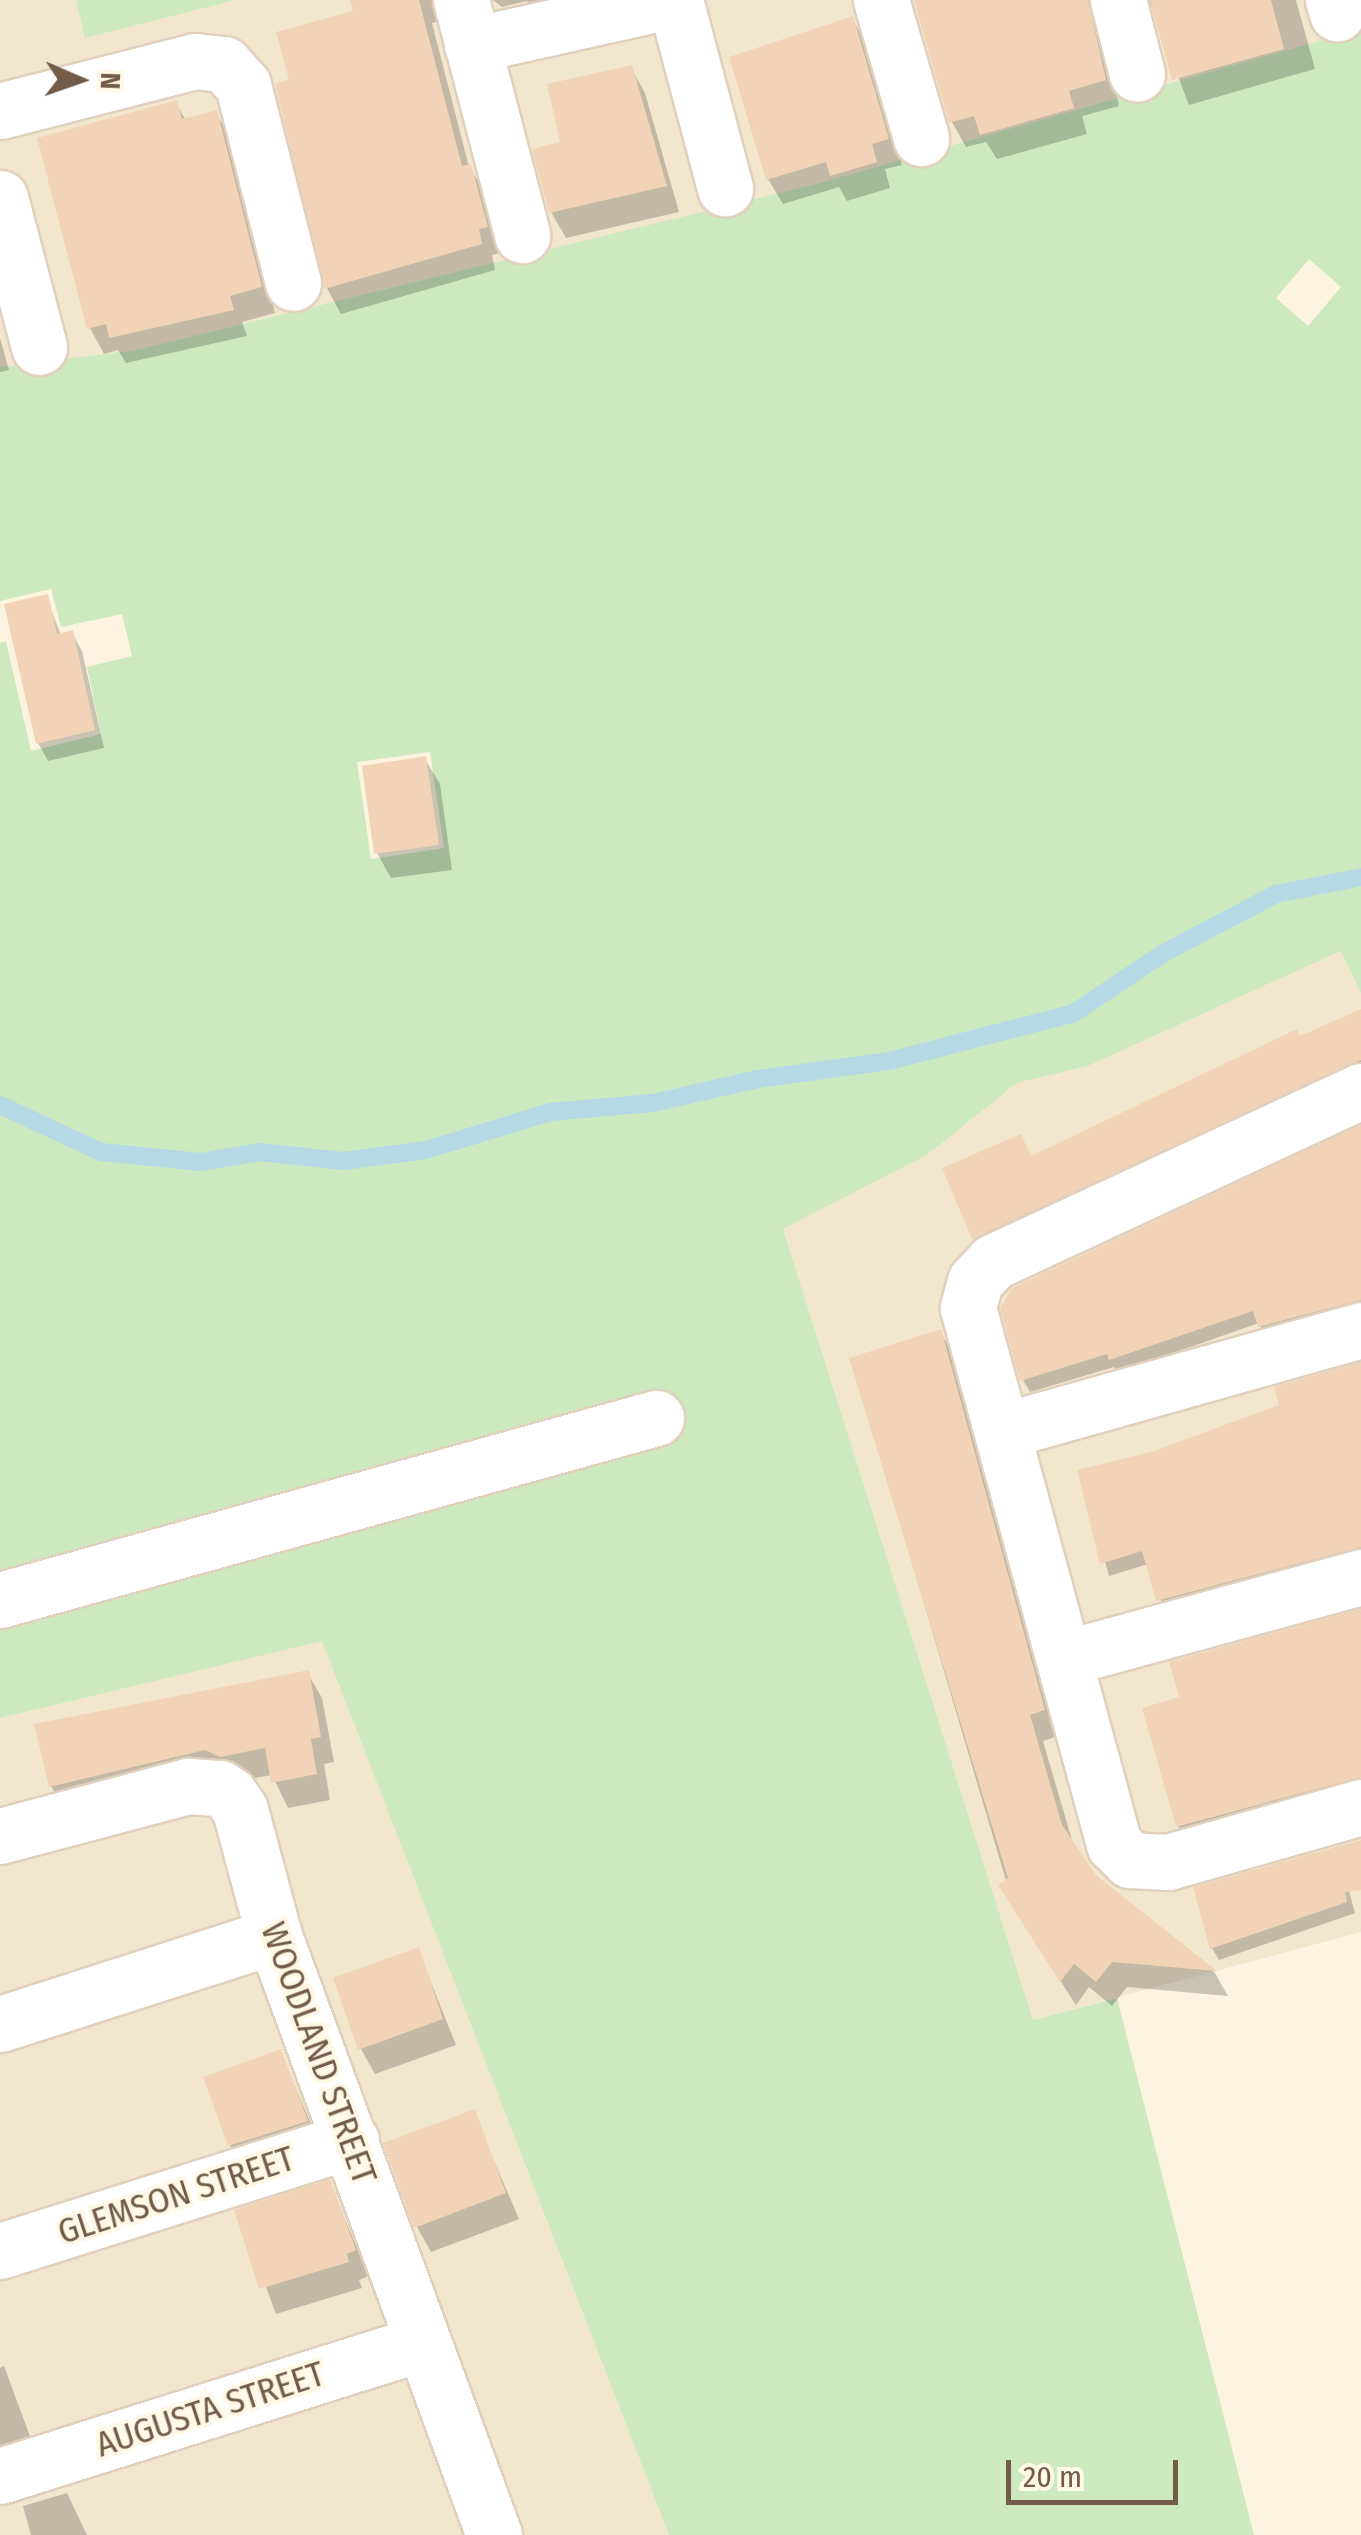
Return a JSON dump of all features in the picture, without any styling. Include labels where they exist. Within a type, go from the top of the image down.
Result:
[{"type":"street","points":[[522,234],[467,22],[674,0],[725,188]]},
{"type":"street","points":[[881,0],[921,138]]},
{"type":"street","points":[[1118,0],[1137,74]]},
{"type":"street","points":[[0,111],[195,61],[224,64],[243,85],[293,283]]},
{"type":"street","points":[[0,198],[39,347]]},
{"type":"street","points":[[1361,1091],[993,1262],[975,1281],[968,1308],[1065,1658],[1104,1820],[1114,1844],[1130,1860],[1168,1862],[1361,1807]]},
{"type":"street","points":[[1002,1431],[1361,1330]]},
{"type":"street","points":[[0,1600],[656,1418]]},
{"type":"street","points":[[1065,1658],[1361,1577]]},
{"type":"street","name":"WOODLAND STREET","points":[[0,1836],[188,1786],[220,1788],[240,1810],[274,1936],[494,2535]]},
{"type":"street","points":[[0,2024],[274,1936]]},
{"type":"street","name":"GLEMSON STREET","points":[[0,2251],[351,2140]]},
{"type":"street","name":"AUGUSTA STREET","points":[[0,2476],[420,2342]]},
{"type":"shaded area","points":[[0,0],[1361,0],[1361,29],[816,184],[136,350],[0,367]]},
{"type":"shaded area","points":[[1341,951],[1361,994],[1361,1932],[1033,2020],[783,1229],[927,1155],[1017,1083],[1088,1066]]},
{"type":"shaded area","points":[[322,1640],[669,2535],[0,2535],[0,1718]]},
{"type":"green space","points":[[76,0],[235,0],[85,38]]},
{"type":"green space","points":[[1361,29],[1361,994],[1341,951],[1088,1066],[1017,1083],[927,1155],[783,1229],[1033,2020],[1117,1998],[1254,2535],[669,2535],[322,1641],[0,1718],[0,643],[6,641],[31,751],[101,734],[87,667],[132,656],[122,614],[61,627],[51,589],[0,601],[0,367],[136,350],[816,184]],"holes":[[[1309,259],[1341,287],[1308,326],[1276,298]],[[430,752],[444,848],[371,859],[357,762]]]},
{"type":"building","points":[[350,0],[419,0],[462,166],[471,164],[488,227],[479,229],[482,244],[324,289],[275,83],[289,80],[276,32],[353,11]]},
{"type":"building","points":[[914,0],[1088,0],[1106,80],[1069,91],[1074,108],[980,135],[974,116],[949,123]]},
{"type":"building","points":[[1150,0],[1271,0],[1284,49],[1172,80]]},
{"type":"building","points":[[853,16],[889,139],[872,144],[877,162],[830,176],[826,162],[766,180],[729,57]]},
{"type":"building","points":[[632,65],[667,186],[549,213],[532,149],[560,142],[547,84]]},
{"type":"building","points":[[177,100],[182,119],[217,110],[262,287],[230,296],[234,310],[109,338],[106,324],[87,329],[37,138]]},
{"type":"building","points":[[48,594],[57,634],[73,630],[95,730],[36,744],[4,604]]},
{"type":"building","points":[[426,756],[439,845],[374,854],[362,766]]},
{"type":"building","points":[[1361,1009],[1361,1060],[972,1239],[942,1168],[1021,1134],[1031,1156],[1297,1029],[1300,1036]]},
{"type":"building","points":[[1361,1125],[1361,1300],[1258,1327],[1253,1311],[1109,1360],[1107,1354],[1020,1381],[1000,1308],[1012,1288]]},
{"type":"building","points":[[941,1329],[1045,1710],[1030,1715],[1062,1825],[1096,1875],[1217,1971],[1112,1962],[1096,1982],[1074,1964],[1060,1982],[998,1885],[1008,1878],[849,1358]]},
{"type":"building","points":[[1361,1362],[1361,1547],[1156,1601],[1142,1551],[1100,1564],[1077,1470],[1151,1452],[1279,1405],[1274,1387]]},
{"type":"building","points":[[1361,1609],[1361,1777],[1176,1827],[1142,1708],[1179,1697],[1169,1662]]},
{"type":"building","points":[[309,1670],[321,1737],[311,1739],[317,1774],[271,1783],[265,1748],[220,1757],[205,1750],[49,1787],[34,1724]]},
{"type":"building","points":[[1361,1840],[1361,1890],[1345,1892],[1347,1902],[1210,1949],[1193,1887]]},
{"type":"building","points":[[419,1947],[443,2019],[358,2050],[333,1978]]},
{"type":"building","points":[[281,2049],[308,2121],[228,2146],[203,2077]]},
{"type":"building","points":[[475,2109],[506,2193],[414,2228],[383,2143]]},
{"type":"building","points":[[330,2179],[356,2250],[347,2254],[349,2262],[259,2289],[234,2210]]},
{"type":"waterway","points":[[0,1105],[101,1152],[201,1162],[260,1152],[343,1161],[426,1150],[550,1112],[653,1103],[758,1079],[889,1061],[1074,1013],[1162,954],[1276,894],[1361,877]]}]
